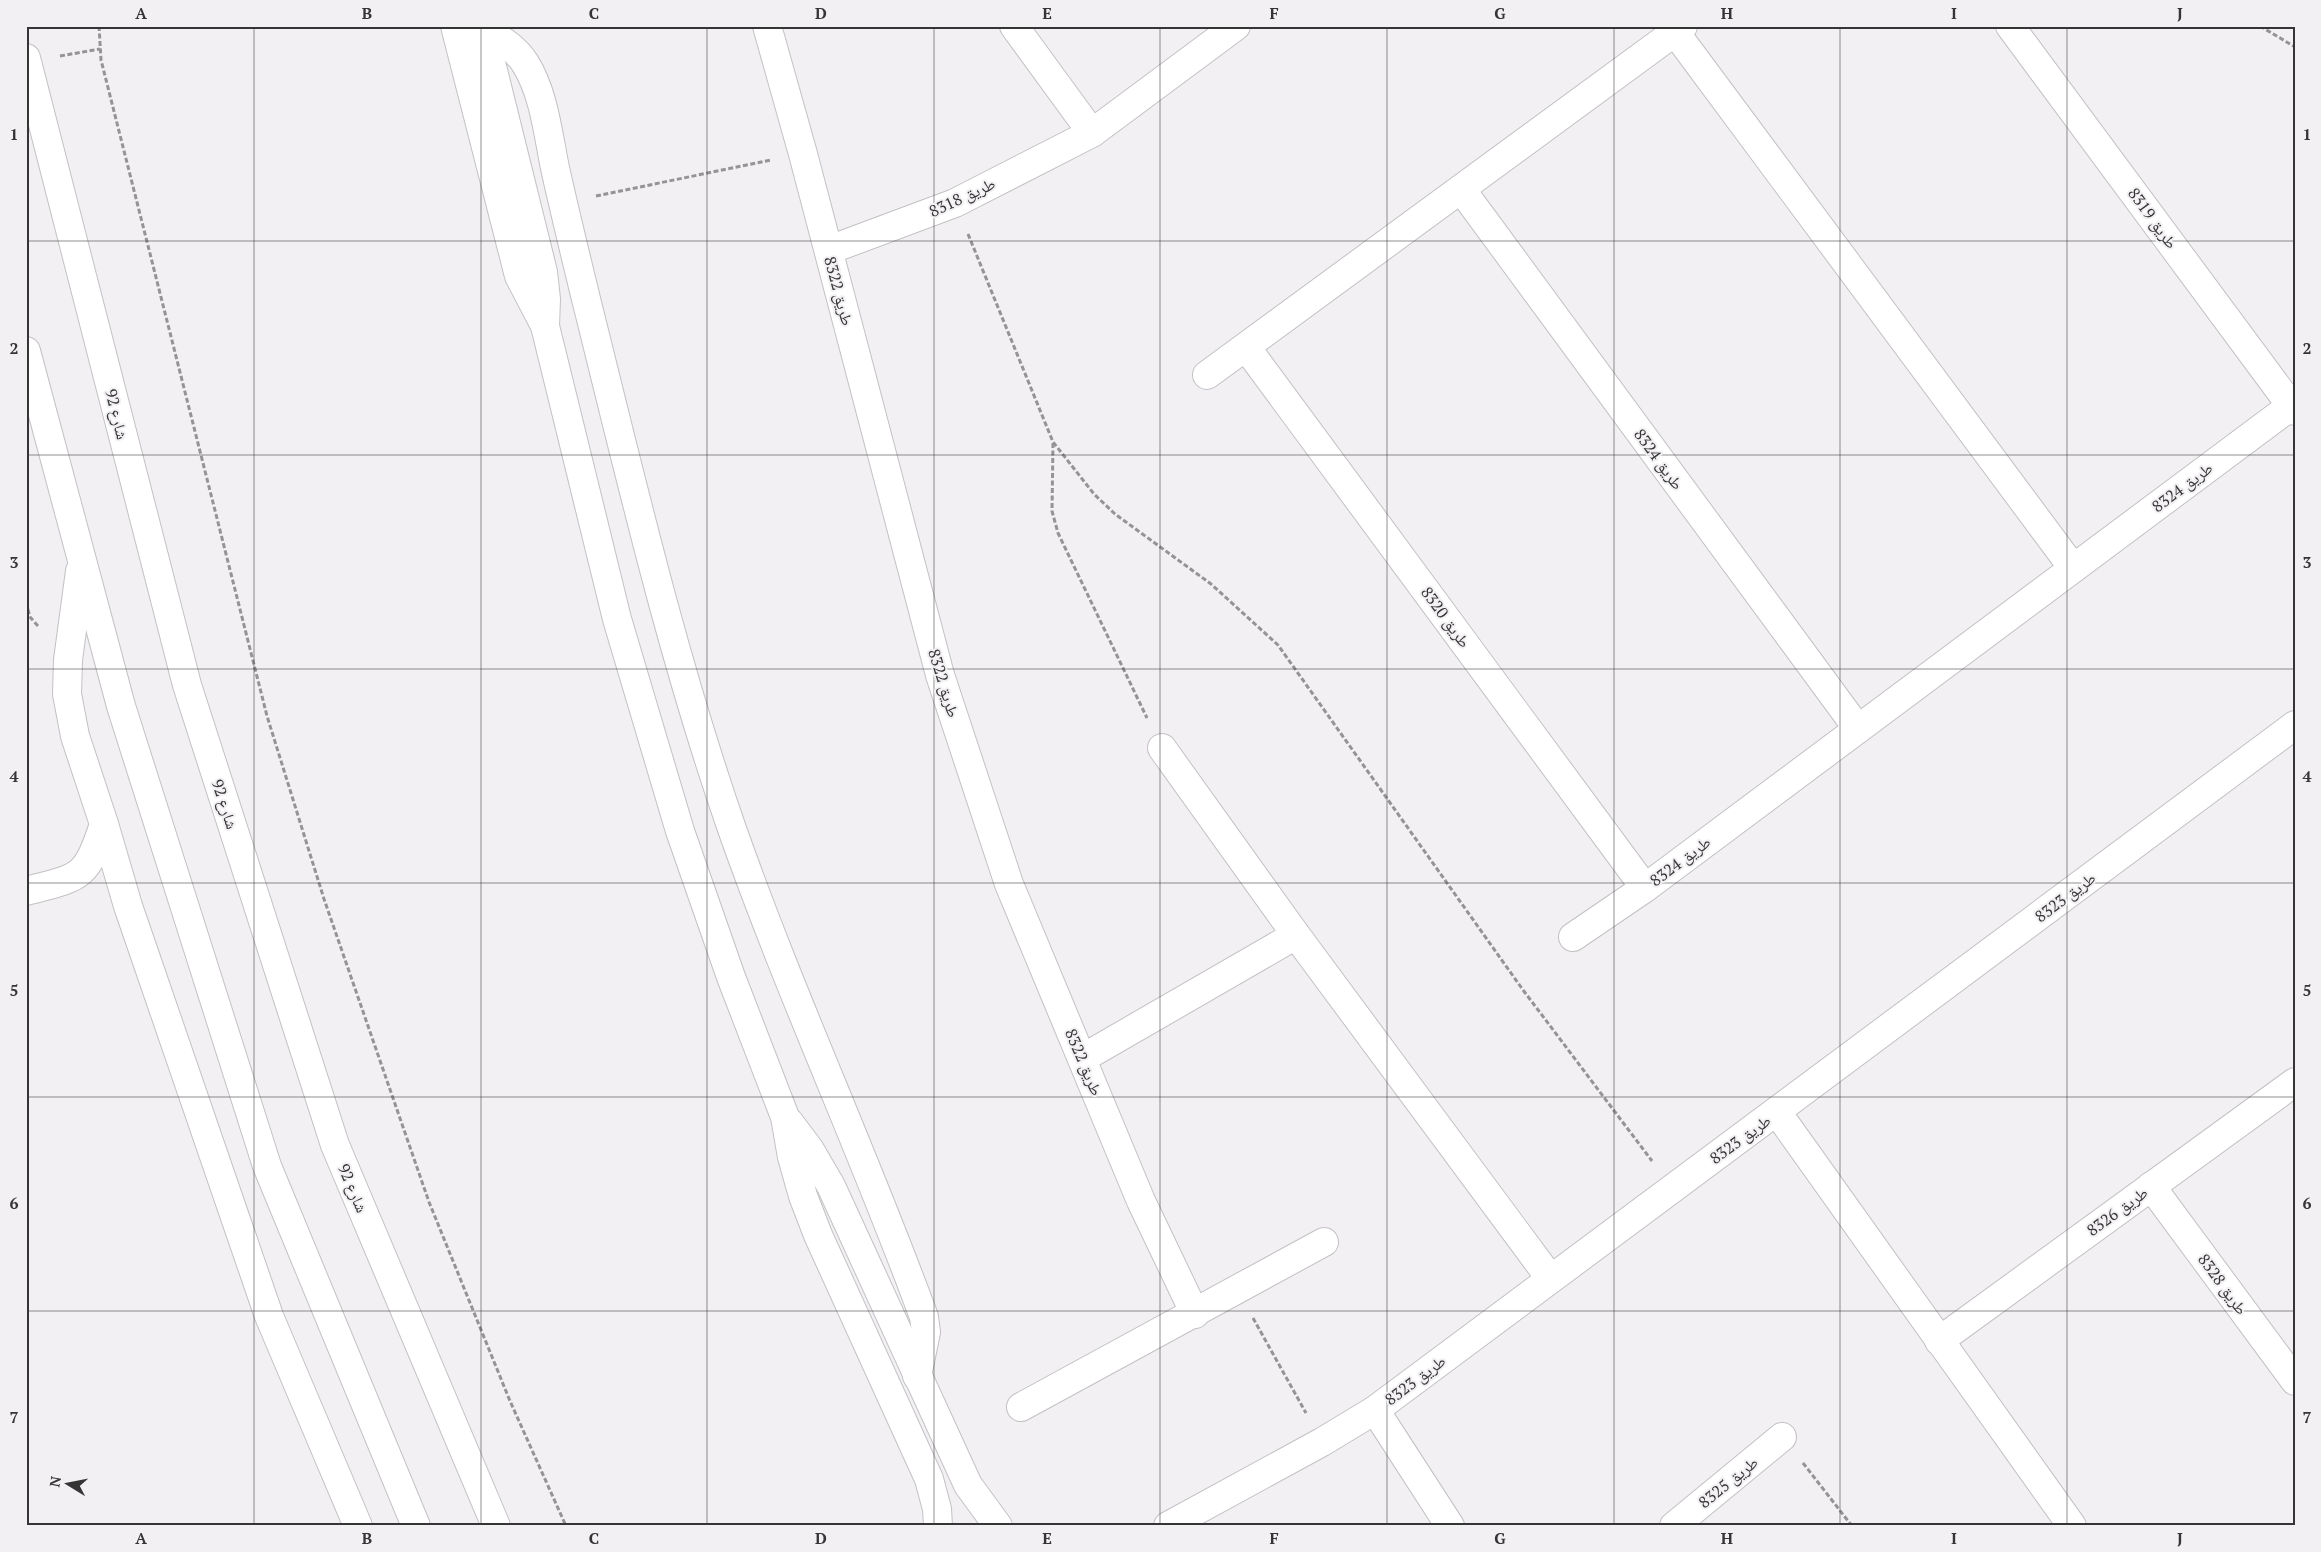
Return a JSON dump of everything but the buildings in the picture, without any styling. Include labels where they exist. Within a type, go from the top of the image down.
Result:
[{"type":"street","points":[[455,26],[519,276],[545,326],[617,619],[680,831],[731,977],[785,1116],[792,1157],[803,1196],[818,1235],[929,1479],[937,1509],[938,1526]]},
{"type":"street","name":"طريق 8322","points":[[767,26],[829,250],[940,676],[1008,884],[1083,1058],[1141,1201],[1195,1314]]},
{"type":"street","points":[[1014,26],[1092,133]]},
{"type":"street","name":"طريق 8318","points":[[829,250],[955,204],[1092,133],[1236,26]]},
{"type":"street","name":"طريق 8319","points":[[2010,26],[2293,408]]},
{"type":"street","points":[[482,27],[543,272],[546,299],[545,326]]},
{"type":"street","points":[[482,27],[512,47],[534,79],[653,568],[690,699],[732,829],[780,957],[924,1317],[926,1332],[917,1376]]},
{"type":"street","points":[[1207,375],[1679,29],[2073,568]]},
{"type":"street","name":"شارع 92","points":[[27,60],[193,704],[336,1145],[496,1526]]},
{"type":"street","name":"طريق 8324","points":[[1461,189],[1858,729]]},
{"type":"street","name":"طريق 8320","points":[[1246,347],[1645,888]]},
{"type":"street","points":[[26,351],[121,706],[267,1166],[416,1526]]},
{"type":"street","name":"طريق 8324","points":[[1573,937],[1645,888],[2073,568],[2293,408]]},
{"type":"street","points":[[82,557],[68,660],[67,694],[75,736],[128,906],[270,1316],[358,1526]]},
{"type":"street","name":"طريق 8323","points":[[1168,1526],[1322,1442],[1375,1410],[2295,725]]},
{"type":"street","points":[[1162,748],[1296,935],[1550,1278]]},
{"type":"street","points":[[78,876],[87,866],[95,852],[104,824]]},
{"type":"street","points":[[26,891],[78,876],[91,879],[103,886],[128,906]]},
{"type":"street","points":[[1083,1058],[1296,935]]},
{"type":"street","name":"طريق 8326","points":[[1940,1341],[2295,1082]]},
{"type":"street","points":[[1777,1112],[2072,1526]]},
{"type":"street","points":[[785,1116],[810,1150],[831,1186],[968,1485],[998,1526]]},
{"type":"street","name":"طريق 8328","points":[[2151,1186],[2295,1381]]},
{"type":"street","points":[[1021,1407],[1195,1314],[1324,1242]]},
{"type":"street","points":[[1375,1410],[1450,1526]]},
{"type":"street","name":"طريق 8325","points":[[1674,1526],[1782,1437]]},
{"type":"path","points":[[100,26],[100,49],[104,70],[237,602],[268,716],[324,899],[429,1202],[510,1401],[566,1526]]},
{"type":"path","points":[[2260,26],[2295,47]]},
{"type":"path","points":[[27,60],[100,49]]},
{"type":"path","points":[[563,202],[803,154]]},
{"type":"path","points":[[955,204],[1053,442],[1094,494],[1115,514],[1211,584],[1278,646],[1522,990],[1673,1188]]},
{"type":"path","points":[[1053,442],[1052,511],[1058,533],[1162,748]]},
{"type":"path","points":[[1238,1290],[1322,1442]]},
{"type":"path","points":[[1782,1437],[1852,1526]]}]
